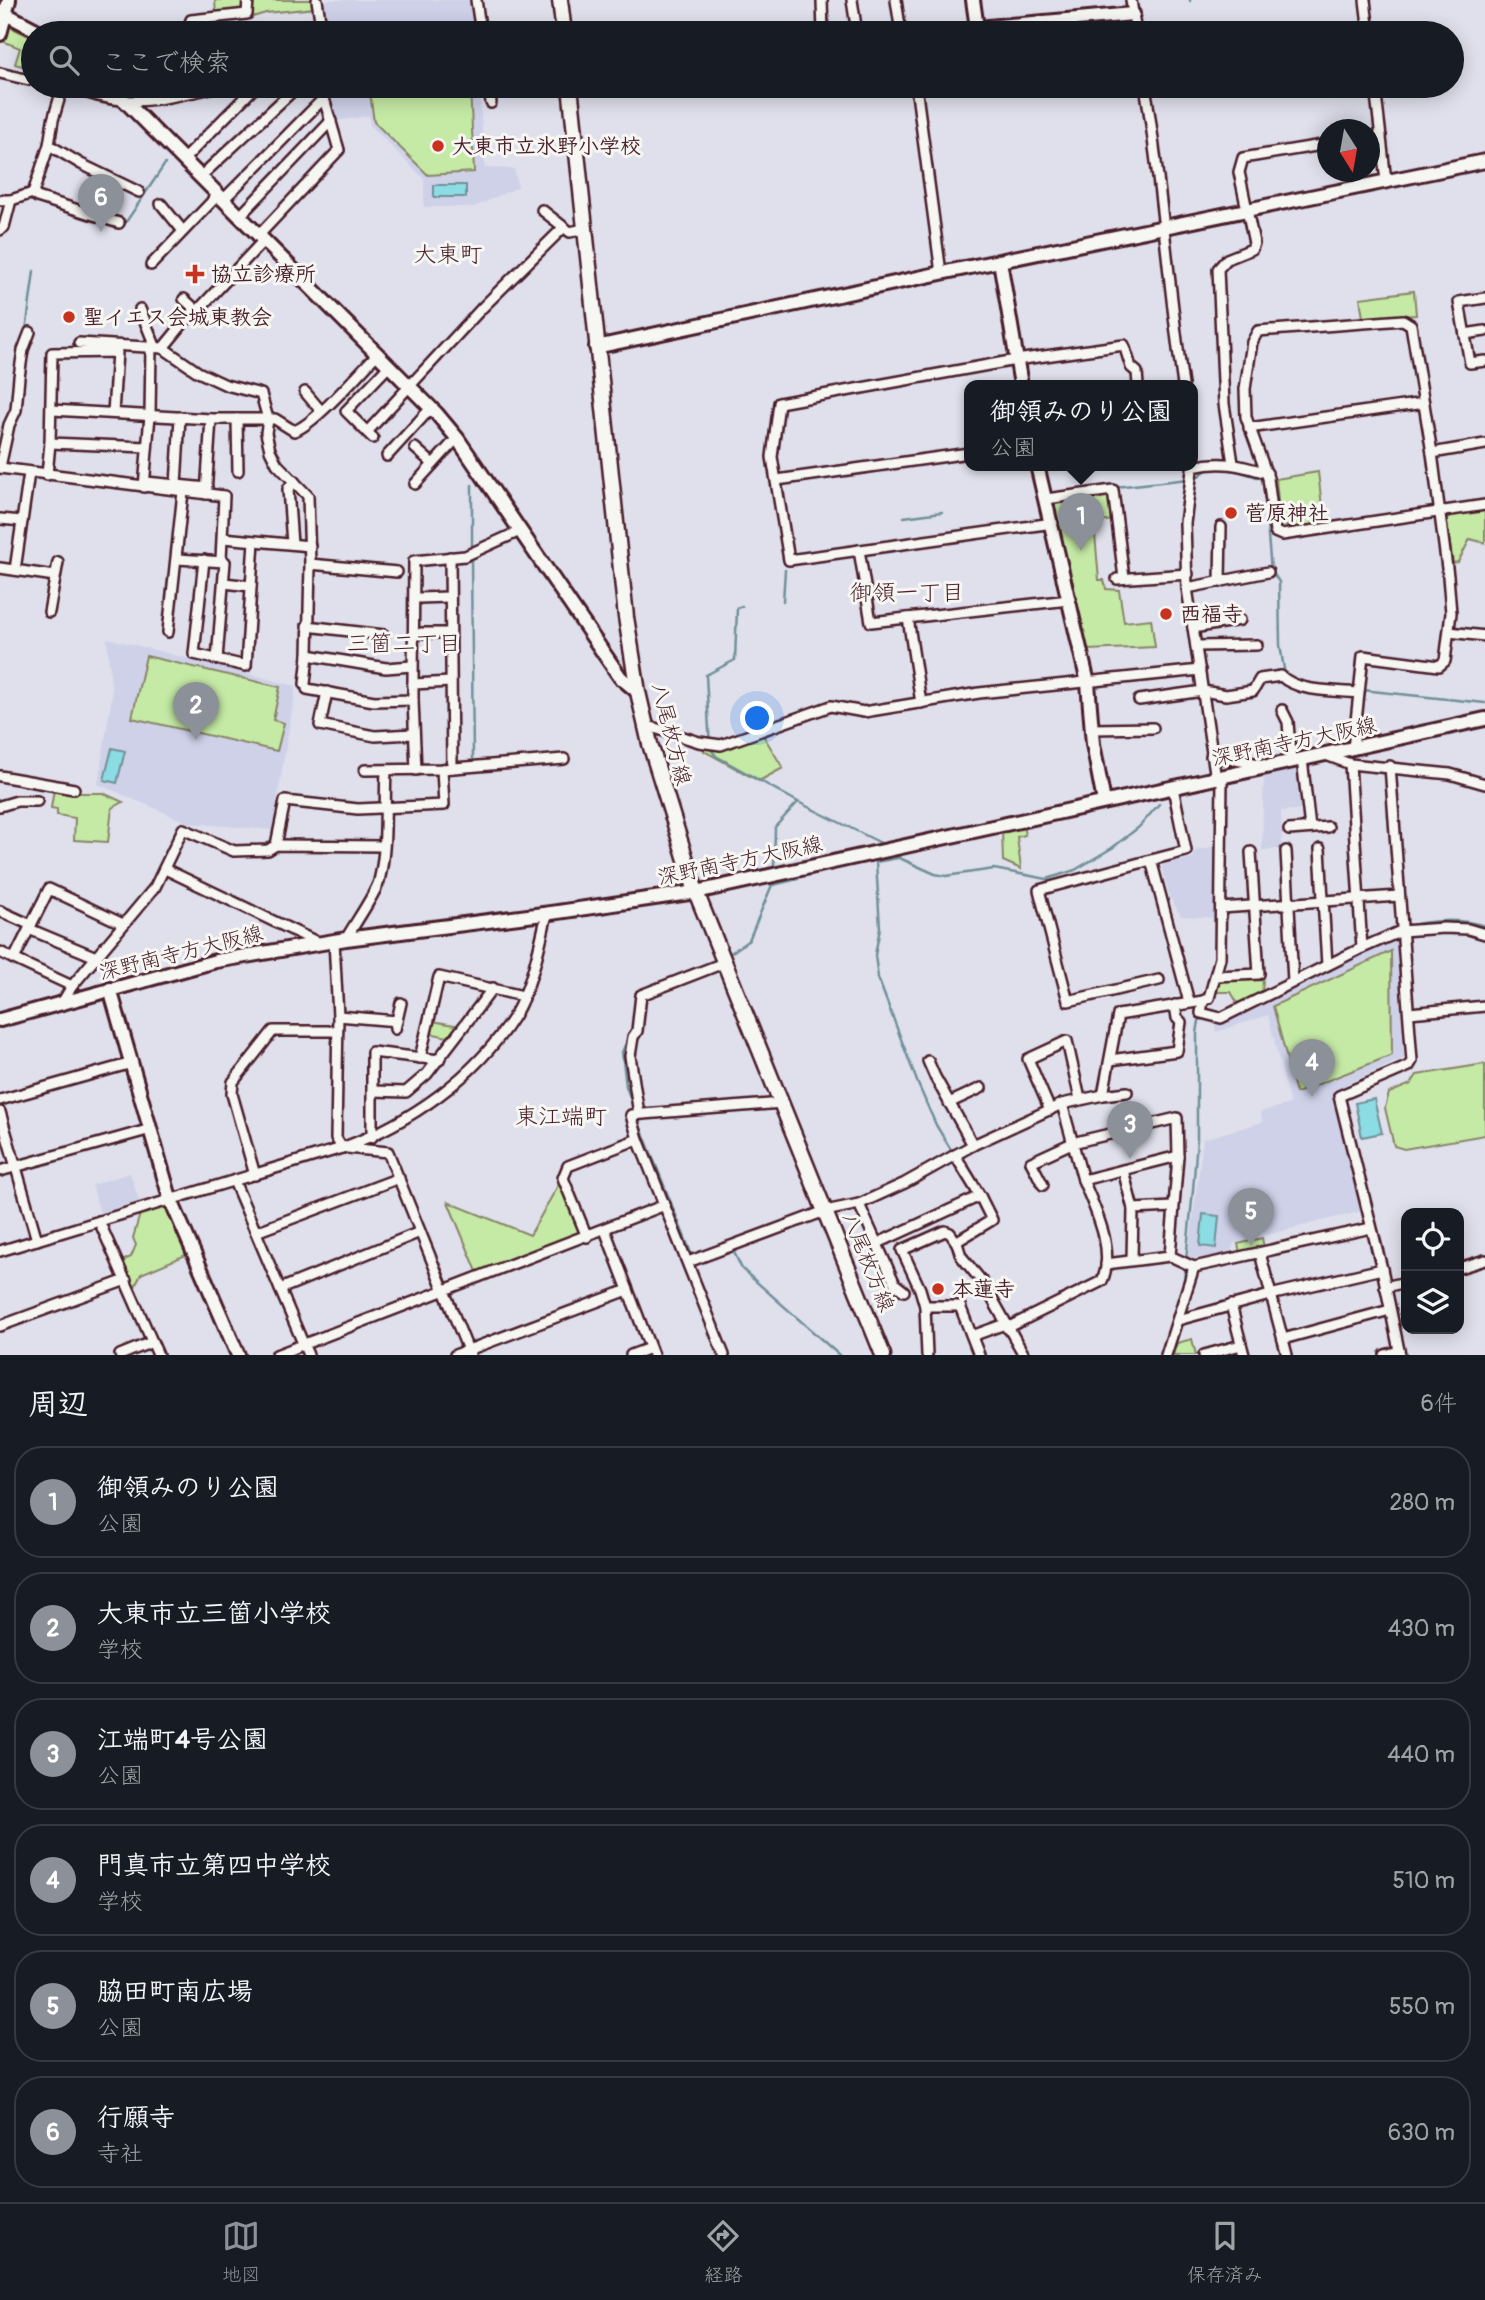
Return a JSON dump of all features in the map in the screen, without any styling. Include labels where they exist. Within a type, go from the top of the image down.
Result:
[{"type":"main road","points":[[560,0],[563,21]]},
{"type":"main road","name":"八尾枚方線","points":[[571,98],[626,617],[645,725],[696,892],[883,1355]]},
{"type":"street","points":[[191,21],[247,14],[248,0]]},
{"type":"street","points":[[317,0],[320,21]]},
{"type":"street","points":[[476,0],[479,21]]},
{"type":"street","points":[[822,0],[823,21]]},
{"type":"street","points":[[852,0],[855,21]]},
{"type":"street","points":[[896,0],[899,21]]},
{"type":"street","points":[[973,0],[977,21]]},
{"type":"street","points":[[1131,0],[1134,21]]},
{"type":"street","points":[[1365,0],[1368,21]]},
{"type":"street","points":[[0,34],[5,8],[24,21]]},
{"type":"street","points":[[1056,21],[1133,14]]},
{"type":"street","points":[[0,73],[21,78]]},
{"type":"street","points":[[33,193],[49,145],[52,120],[59,98]]},
{"type":"street","points":[[108,98],[127,102],[166,98]]},
{"type":"street","points":[[123,98],[431,408],[457,438],[620,677],[638,692]]},
{"type":"street","points":[[183,160],[241,98]]},
{"type":"street","points":[[200,177],[285,98]]},
{"type":"street","points":[[151,265],[183,231],[324,98],[339,150],[201,307]]},
{"type":"street","points":[[490,98],[491,103]]},
{"type":"street","points":[[918,98],[941,273]]},
{"type":"street","points":[[1147,98],[1155,143],[1170,300],[1182,380]]},
{"type":"street","points":[[1376,98],[1386,181]]},
{"type":"street","points":[[240,216],[331,121]]},
{"type":"street","points":[[49,145],[139,192]]},
{"type":"street","points":[[1233,463],[1224,404],[1218,269],[1227,259],[1252,249],[1254,236],[1239,172],[1243,158],[1317,146]]},
{"type":"street","points":[[596,347],[1485,161]]},
{"type":"street","points":[[0,200],[11,200],[33,193]]},
{"type":"street","points":[[33,193],[37,197],[118,223]]},
{"type":"street","points":[[0,230],[4,228],[11,200]]},
{"type":"street","points":[[161,204],[183,231]]},
{"type":"street","points":[[542,209],[570,232],[584,229]]},
{"type":"street","points":[[389,366],[346,411],[370,435],[410,386],[482,307],[563,228]]},
{"type":"street","points":[[1000,261],[1020,380]]},
{"type":"street","points":[[1485,298],[1459,302],[1470,363],[1485,361]]},
{"type":"street","points":[[156,347],[195,309],[184,299]]},
{"type":"street","points":[[140,309],[156,347],[145,484]]},
{"type":"street","points":[[1353,749],[1363,656],[1439,666],[1445,662],[1451,613],[1441,511],[1411,325],[1403,320],[1258,331],[1252,342],[1245,389],[1245,417],[1267,473],[1275,532],[1282,535],[1441,511],[1485,505]]},
{"type":"street","points":[[1465,334],[1485,331]]},
{"type":"street","points":[[30,332],[23,350],[16,410],[9,425],[0,468],[206,491],[224,496],[221,560]]},
{"type":"street","points":[[79,343],[156,347],[226,385],[261,394],[268,419],[266,433],[277,464],[308,496],[310,564],[306,687],[374,701],[413,700]]},
{"type":"street","points":[[1053,523],[789,560],[772,457],[779,403],[1016,360],[1124,345],[1130,367],[1137,372],[1138,380]]},
{"type":"street","points":[[47,475],[52,410],[52,353],[117,352],[113,413]]},
{"type":"street","points":[[52,410],[211,419],[275,419],[293,431],[300,429],[321,411],[378,353]]},
{"type":"street","points":[[305,392],[321,411]]},
{"type":"street","points":[[1250,428],[1424,403]]},
{"type":"street","points":[[387,456],[431,408]]},
{"type":"street","points":[[169,632],[177,559],[180,417]]},
{"type":"street","points":[[206,491],[211,419]]},
{"type":"street","points":[[237,419],[239,471]]},
{"type":"street","points":[[415,484],[457,438]]},
{"type":"street","points":[[50,443],[147,447]]},
{"type":"street","points":[[1432,453],[1485,444]]},
{"type":"street","points":[[415,448],[433,464]]},
{"type":"street","points":[[776,480],[964,454]]},
{"type":"street","points":[[1198,469],[1209,463],[1233,463],[1267,473]]},
{"type":"street","points":[[1039,471],[1053,523],[1088,683],[1092,729],[1104,802]]},
{"type":"street","points":[[1103,1095],[1118,1015],[1209,998],[1220,958],[1219,778],[1211,756],[1187,588],[1185,523],[1192,472]]},
{"type":"street","points":[[15,569],[29,473]]},
{"type":"street","points":[[292,544],[288,489],[294,481]]},
{"type":"street","points":[[1046,499],[1113,490],[1121,578],[1188,574]]},
{"type":"street","points":[[0,519],[22,521]]},
{"type":"street","points":[[1220,582],[1221,527]]},
{"type":"street","points":[[416,769],[412,666],[414,561],[465,556],[520,531]]},
{"type":"street","points":[[223,538],[310,546]]},
{"type":"street","points":[[204,560],[194,654],[246,666],[254,541]]},
{"type":"street","points":[[859,550],[871,622],[1069,600]]},
{"type":"street","points":[[450,557],[452,768]]},
{"type":"street","points":[[177,559],[225,562],[217,659]]},
{"type":"street","points":[[49,612],[58,562]]},
{"type":"street","points":[[310,564],[377,575],[397,572]]},
{"type":"street","points":[[0,568],[55,576]]},
{"type":"street","points":[[1187,588],[1268,572]]},
{"type":"street","points":[[224,583],[251,586]]},
{"type":"street","points":[[419,598],[449,597]]},
{"type":"street","points":[[908,618],[921,702]]},
{"type":"street","points":[[1193,628],[1240,620]]},
{"type":"street","points":[[307,626],[373,638],[384,635]]},
{"type":"street","points":[[1449,632],[1485,636]]},
{"type":"street","points":[[421,633],[450,633]]},
{"type":"street","points":[[1196,646],[1257,645]]},
{"type":"street","points":[[308,655],[386,668],[412,666]]},
{"type":"street","points":[[645,725],[699,742],[721,745],[831,706],[863,712],[979,693],[1200,670]]},
{"type":"street","points":[[1139,700],[1203,691],[1226,695],[1241,694],[1254,691],[1260,679],[1282,676],[1288,682],[1299,686],[1358,693]]},
{"type":"street","points":[[413,684],[451,682]]},
{"type":"street","points":[[327,692],[320,725],[375,736],[414,734]]},
{"type":"street","points":[[1282,710],[1289,722],[1310,828]]},
{"type":"street","name":"深野南寺方大阪線","points":[[0,1020],[216,961],[319,943],[696,892],[1485,719]]},
{"type":"street","points":[[1092,729],[1153,728]]},
{"type":"street","points":[[1322,754],[1350,764],[1450,774],[1485,784]]},
{"type":"street","points":[[1211,756],[1271,766]]},
{"type":"street","points":[[365,770],[442,769],[564,759]]},
{"type":"street","points":[[1350,764],[1362,948]]},
{"type":"street","points":[[1385,1355],[1400,1353],[1339,1096],[1409,1066],[1412,1061],[1390,766]]},
{"type":"street","points":[[276,845],[285,801],[358,809],[444,805],[442,769]]},
{"type":"street","points":[[342,1148],[336,1138],[336,1031],[340,940],[379,884],[386,828],[386,771]]},
{"type":"street","points":[[0,776],[74,789]]},
{"type":"street","points":[[1159,980],[1068,1002],[1039,890],[1186,851],[1173,788]]},
{"type":"street","points":[[0,806],[37,801]]},
{"type":"street","points":[[1289,830],[1328,827]]},
{"type":"street","points":[[62,1003],[72,986],[155,887],[183,829],[234,851],[268,850],[276,845],[383,846]]},
{"type":"street","points":[[1321,849],[1327,965]]},
{"type":"street","points":[[1286,851],[1293,982]]},
{"type":"street","points":[[1216,976],[1259,974],[1251,852]]},
{"type":"street","points":[[1152,860],[1189,1002]]},
{"type":"street","points":[[165,869],[319,943]]},
{"type":"street","points":[[14,959],[49,888],[123,924]]},
{"type":"street","points":[[1221,908],[1399,896]]},
{"type":"street","points":[[0,911],[96,957]]},
{"type":"street","points":[[0,1251],[342,1148],[372,1137],[413,1115],[472,1067],[514,1016],[523,996],[547,914]]},
{"type":"street","points":[[1203,1001],[1201,1013],[1221,1018],[1401,931],[1444,928],[1468,929],[1485,934]]},
{"type":"street","points":[[0,952],[72,986]]},
{"type":"street","points":[[639,1114],[630,1056],[633,1037],[637,1031],[641,995],[726,962]]},
{"type":"street","points":[[420,1058],[439,977],[523,996]]},
{"type":"street","points":[[372,1091],[406,1092],[428,1074],[493,988]]},
{"type":"street","points":[[110,989],[170,1198],[238,1355]]},
{"type":"street","points":[[338,1016],[396,1025],[401,1003]]},
{"type":"street","points":[[1110,1060],[1177,1051],[1181,1022],[1177,1018],[1175,1005]]},
{"type":"street","points":[[1409,1013],[1485,1006]]},
{"type":"street","points":[[255,1175],[232,1094],[233,1082],[273,1031],[336,1031]]},
{"type":"street","points":[[1050,1110],[1028,1059],[1067,1041],[1080,1099]]},
{"type":"street","points":[[372,1137],[372,1052],[439,1060]]},
{"type":"street","points":[[928,1061],[973,1145]]},
{"type":"street","points":[[0,1100],[132,1063]]},
{"type":"street","points":[[949,1103],[981,1088]]},
{"type":"street","points":[[688,1262],[825,1211],[859,1204],[905,1183],[973,1145],[1062,1104],[1128,1092]]},
{"type":"street","points":[[724,1355],[638,1139],[631,1115],[782,1103]]},
{"type":"street","points":[[972,1336],[1006,1326],[1102,1281],[1106,1272],[1104,1233],[1083,1180],[1062,1104]]},
{"type":"street","points":[[0,1112],[37,1240]]},
{"type":"street","points":[[1043,1185],[1031,1162],[1072,1143],[1177,1118],[1178,1156],[1170,1256]]},
{"type":"street","points":[[0,1171],[151,1129]]},
{"type":"street","points":[[587,1237],[563,1178],[568,1166],[638,1139]]},
{"type":"street","points":[[342,1148],[388,1152],[469,1353]]},
{"type":"street","points":[[954,1155],[992,1220],[959,1240],[957,1244]]},
{"type":"street","points":[[1083,1180],[1178,1156]]},
{"type":"street","points":[[1124,1170],[1133,1209],[1132,1260]]},
{"type":"street","points":[[256,1232],[399,1178]]},
{"type":"street","points":[[234,1181],[307,1355]]},
{"type":"street","points":[[878,1242],[980,1196]]},
{"type":"street","points":[[859,1204],[895,1284],[904,1291]]},
{"type":"street","points":[[276,1355],[666,1205]]},
{"type":"street","points":[[1133,1209],[1173,1207]]},
{"type":"street","points":[[99,1221],[158,1355]]},
{"type":"street","points":[[1106,1264],[1170,1256],[1193,1267],[1371,1228]]},
{"type":"street","points":[[605,1230],[651,1351],[631,1355]]},
{"type":"street","points":[[927,1355],[925,1306],[902,1250],[946,1231],[957,1244],[961,1256],[984,1284],[1024,1355]]},
{"type":"street","points":[[280,1289],[420,1232]]},
{"type":"street","points":[[1260,1253],[1287,1355]]},
{"type":"street","points":[[1464,1266],[1485,1260]]},
{"type":"street","points":[[1166,1355],[1193,1267]]},
{"type":"street","points":[[1178,1320],[1382,1269]]},
{"type":"street","points":[[0,1326],[125,1280]]},
{"type":"street","points":[[1385,1287],[1401,1283]]},
{"type":"street","points":[[455,1355],[469,1353],[628,1290]]},
{"type":"street","points":[[1204,1355],[1243,1350],[1231,1305]]},
{"type":"street","points":[[925,1306],[960,1306],[979,1355]]},
{"type":"street","points":[[1283,1339],[1390,1310]]},
{"type":"street","points":[[120,1355],[152,1342]]},
{"type":"shaded area","points":[[321,0],[469,0],[472,21],[324,21]]},
{"type":"shaded area","name":"大東市立氷野小学校","points":[[480,98],[485,168],[514,169],[518,187],[474,207],[424,207],[424,179],[370,125],[369,116],[336,121],[330,99]]},
{"type":"shaded area","points":[[107,638],[296,686],[272,830],[189,823],[98,784],[112,696]]},
{"type":"shaded area","points":[[1298,764],[1304,809],[1281,811],[1282,849],[1262,850],[1264,771]]},
{"type":"shaded area","points":[[1218,848],[1218,918],[1181,916],[1170,898],[1162,868],[1164,864],[1193,858],[1195,851]]},
{"type":"shaded area","points":[[1396,936],[1404,1058],[1334,1090],[1362,1211],[1234,1243],[1229,1257],[1188,1258],[1203,1139],[1263,1122],[1260,1112],[1290,1104],[1268,1015],[1216,1032],[1215,1025]]},
{"type":"shaded area","points":[[130,1173],[139,1201],[100,1213],[92,1185]]},
{"type":"green space","points":[[215,0],[245,0],[243,12],[216,14]]},
{"type":"green space","points":[[251,0],[314,0],[315,8],[266,13],[249,18]]},
{"type":"green space","points":[[6,25],[21,32],[21,66],[15,64],[20,48],[2,41]]},
{"type":"green space","points":[[371,98],[471,98],[474,172],[428,175],[374,122]]},
{"type":"green space","points":[[1414,291],[1416,315],[1363,318],[1360,298]]},
{"type":"green space","points":[[1318,472],[1324,524],[1295,528],[1284,525],[1280,522],[1276,479]]},
{"type":"green space","points":[[1110,494],[1113,520],[1094,523],[1099,580],[1104,580],[1106,589],[1119,590],[1124,622],[1151,619],[1155,647],[1088,650],[1053,501]]},
{"type":"green space","points":[[1485,510],[1485,543],[1470,539],[1458,562],[1453,563],[1446,520],[1450,515]]},
{"type":"green space","points":[[146,656],[280,687],[273,720],[284,723],[277,751],[132,718]]},
{"type":"green space","points":[[763,735],[783,768],[759,781],[704,751],[704,747],[722,748]]},
{"type":"green space","points":[[54,789],[74,793],[103,793],[123,802],[112,808],[108,842],[74,840],[75,818],[57,815],[57,809],[51,808]]},
{"type":"green space","points":[[1023,825],[1025,835],[1017,837],[1021,869],[1003,861],[1002,830]]},
{"type":"green space","points":[[1391,951],[1392,1055],[1296,1093],[1273,1006]]},
{"type":"green space","points":[[1263,980],[1262,994],[1238,1004],[1231,992],[1217,992],[1218,981]]},
{"type":"green space","points":[[432,1021],[460,1026],[452,1038],[429,1033]]},
{"type":"green space","points":[[1485,1064],[1485,1135],[1404,1149],[1394,1146],[1385,1108],[1389,1093],[1411,1084],[1417,1075]]},
{"type":"green space","points":[[560,1182],[583,1235],[478,1274],[448,1202],[530,1235]]},
{"type":"green space","points":[[162,1208],[171,1212],[186,1255],[141,1274],[134,1289],[122,1261],[131,1257],[136,1245],[133,1238],[140,1214]]},
{"type":"green space","points":[[1262,1238],[1264,1248],[1240,1253],[1238,1244]]},
{"type":"green space","points":[[1192,1339],[1196,1355],[1173,1355],[1177,1343]]},
{"type":"water","points":[[434,185],[466,185],[466,197],[434,197]]},
{"type":"water","points":[[112,748],[125,751],[117,783],[104,780]]},
{"type":"water","points":[[1374,1099],[1382,1133],[1362,1137],[1355,1103]]},
{"type":"water","points":[[1203,1214],[1219,1216],[1216,1248],[1200,1246]]},
{"type":"waterway","points":[[124,225],[165,164]]},
{"type":"waterway","points":[[28,200],[38,202]]},
{"type":"waterway","points":[[26,331],[34,271]]},
{"type":"waterway","points":[[8,464],[38,468]]},
{"type":"waterway","points":[[1195,479],[1209,468]]},
{"type":"waterway","points":[[1233,469],[1263,479],[1271,570],[1279,582],[1280,645],[1285,675]]},
{"type":"waterway","points":[[1115,487],[1189,479]]},
{"type":"waterway","points":[[472,485],[472,549]]},
{"type":"waterway","points":[[904,517],[942,512]]},
{"type":"waterway","points":[[471,560],[473,758]]},
{"type":"waterway","points":[[783,601],[785,570]]},
{"type":"waterway","points":[[742,606],[737,608],[735,660],[706,675],[710,748],[716,756],[798,802],[885,845]]},
{"type":"waterway","points":[[1362,690],[1485,703]]},
{"type":"waterway","points":[[774,870],[775,827],[798,802]]},
{"type":"waterway","points":[[895,856],[935,874],[946,876],[994,869],[1047,879],[1075,870],[1112,848],[1139,827],[1159,804]]},
{"type":"waterway","points":[[898,858],[876,862],[880,928],[875,955],[878,978],[918,1084],[936,1125],[953,1153]]},
{"type":"waterway","points":[[773,885],[798,879]]},
{"type":"waterway","points":[[728,955],[749,940],[774,880]]},
{"type":"waterway","points":[[1403,927],[1444,921],[1485,926]]},
{"type":"waterway","points":[[1209,1012],[1223,1012]]},
{"type":"waterway","points":[[1169,1332],[1184,1280],[1197,1140],[1197,1033],[1199,1021],[1204,1015]]},
{"type":"waterway","points":[[634,1025],[622,1052],[626,1086],[635,1112]]},
{"type":"waterway","points":[[637,1118],[693,1258]]},
{"type":"waterway","points":[[724,1253],[733,1250],[742,1269],[839,1355]]},
{"type":"place","name":"大東市立氷野小学校","points":[[438,146]]},
{"type":"place","name":"行願寺","points":[[101,232]]},
{"type":"place","name":"協立診療所","points":[[195,274]]},
{"type":"place","name":"聖イエス会城東教会","points":[[69,317]]},
{"type":"place","name":"菅原神社","points":[[1231,513]]},
{"type":"place","name":"御領みのり公園","points":[[1081,551]]},
{"type":"place","name":"西福寺","points":[[1166,614]]},
{"type":"place","name":"大東市立三箇小学校","points":[[196,740]]},
{"type":"place","name":"門真市立第四中学校","points":[[1312,1097]]},
{"type":"place","name":"江端町4号公園","points":[[1130,1159]]},
{"type":"place","name":"脇田町南広場","points":[[1251,1246]]},
{"type":"place","name":"本蓮寺","points":[[938,1289]]},
{"type":"district","name":"大東町","points":[[448,254]]},
{"type":"district","name":"御領一丁目","points":[[907,592]]},
{"type":"district","name":"三箇二丁目","points":[[404,643]]},
{"type":"district","name":"東江端町","points":[[561,1116]]}]
